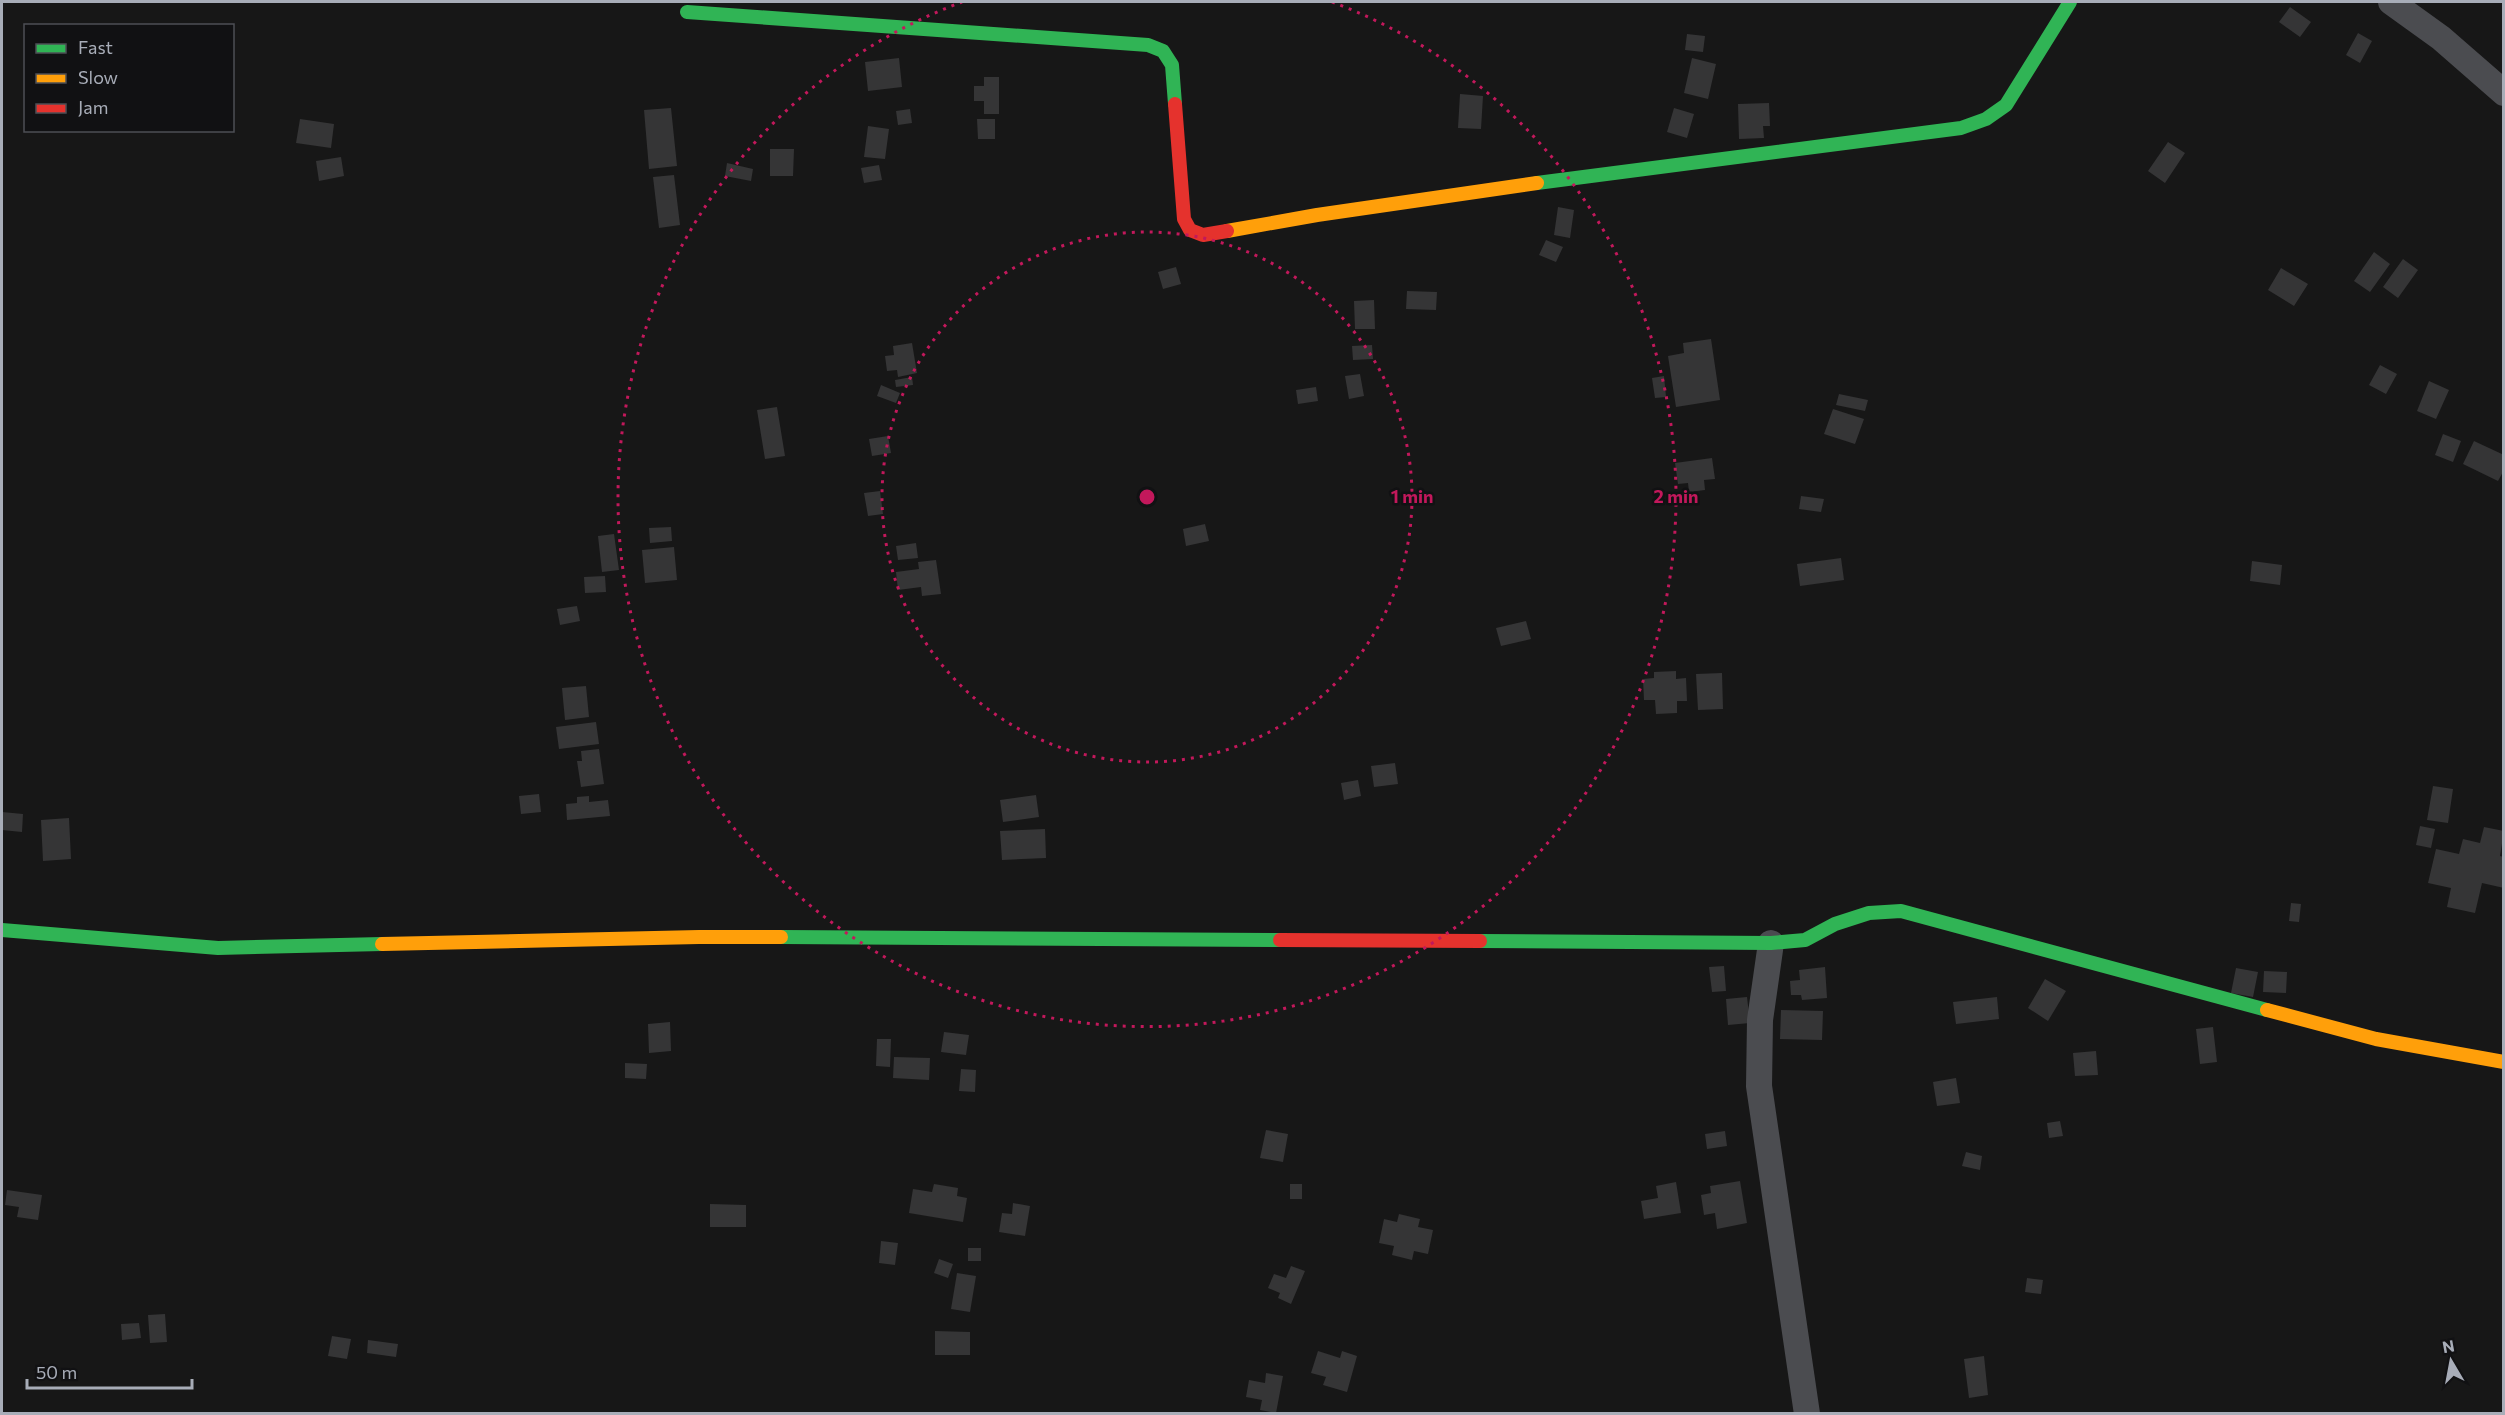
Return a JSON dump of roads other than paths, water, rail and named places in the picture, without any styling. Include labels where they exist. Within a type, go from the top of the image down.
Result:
[{"type":"street","points":[[687,12],[1148,45],[1163,51],[1172,65],[1184,219],[1190,230],[1203,235],[1317,215],[1575,177],[1961,128],[1986,119],[2006,105],[2070,2]]},
{"type":"street","points":[[2391,2],[2440,38],[2504,93]]},
{"type":"street","points":[[2,930],[218,948],[699,936],[1771,943],[1805,940],[1835,924],[1869,913],[1901,911],[2376,1039],[2504,1062]]},
{"type":"street","points":[[1771,943],[1760,1020],[1760,1086],[1807,1413]]}]
